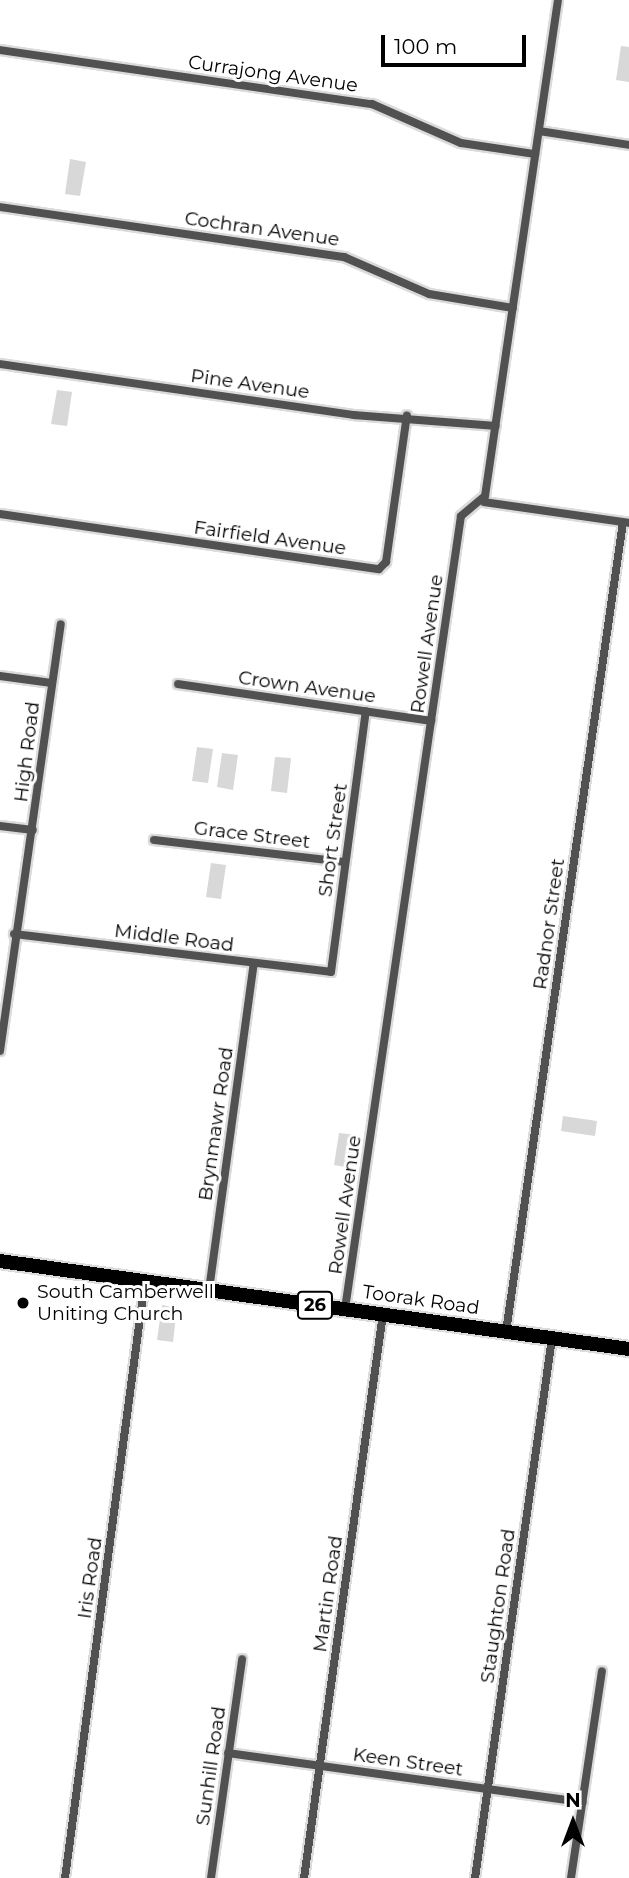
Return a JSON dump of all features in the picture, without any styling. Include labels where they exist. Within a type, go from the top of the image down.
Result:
[{"type":"highway","name":"Toorak Road","points":[[0,1261],[629,1349]]},
{"type":"street","points":[[558,0],[484,502],[626,522]]},
{"type":"street","name":"Currajong Avenue","points":[[0,50],[364,103],[461,143],[535,154]]},
{"type":"street","points":[[538,131],[629,145]]},
{"type":"street","name":"Cochran Avenue","points":[[0,207],[344,257],[429,294],[513,308]]},
{"type":"street","name":"Pine Avenue","points":[[0,364],[355,415],[407,415],[496,426]]},
{"type":"street","name":"Fairfield Avenue","points":[[0,514],[379,569],[386,562],[407,415]]},
{"type":"street","name":"Rowell Avenue","points":[[345,1309],[462,512],[484,502]]},
{"type":"street","name":"Radnor Street","points":[[506,1332],[626,522]]},
{"type":"street","name":"High Road","points":[[0,1051],[14,934],[33,830],[61,624]]},
{"type":"street","points":[[0,676],[52,683]]},
{"type":"street","name":"Crown Avenue","points":[[178,684],[431,721]]},
{"type":"street","name":"Short Street","points":[[331,972],[366,711]]},
{"type":"street","points":[[0,826],[33,830]]},
{"type":"street","name":"Grace Street","points":[[154,839],[345,862]]},
{"type":"street","name":"Middle Road","points":[[14,934],[331,972]]},
{"type":"street","name":"Brynmawr Road","points":[[209,1290],[254,963]]},
{"type":"street","name":"Iris Road","points":[[65,1878],[145,1281]]},
{"type":"street","name":"Martin Road","points":[[304,1878],[383,1314]]},
{"type":"street","name":"Staughton Road","points":[[475,1878],[552,1338]]},
{"type":"street","name":"Sunhill Road","points":[[211,1878],[242,1659]]},
{"type":"street","points":[[572,1878],[602,1671]]},
{"type":"street","name":"Keen Street","points":[[228,1753],[583,1802]]},
{"type":"shaded area","points":[[621,46],[629,47],[629,82],[616,80]]},
{"type":"shaded area","points":[[70,159],[86,162],[80,196],[65,194]]},
{"type":"shaded area","points":[[57,390],[72,392],[67,426],[51,424]]},
{"type":"shaded area","points":[[197,747],[213,749],[208,783],[192,781]]},
{"type":"shaded area","points":[[222,753],[238,755],[233,790],[217,787]]},
{"type":"shaded area","points":[[275,757],[291,758],[287,793],[271,791]]},
{"type":"shaded area","points":[[211,863],[226,865],[221,899],[206,897]]},
{"type":"shaded area","points":[[563,1116],[597,1121],[595,1136],[561,1131]]},
{"type":"shaded area","points":[[339,1133],[356,1135],[351,1168],[334,1165]]},
{"type":"shaded area","points":[[162,1305],[177,1308],[173,1342],[157,1340]]},
{"type":"place","name":"South Camberwell Uniting Church","points":[[23,1303]]}]
